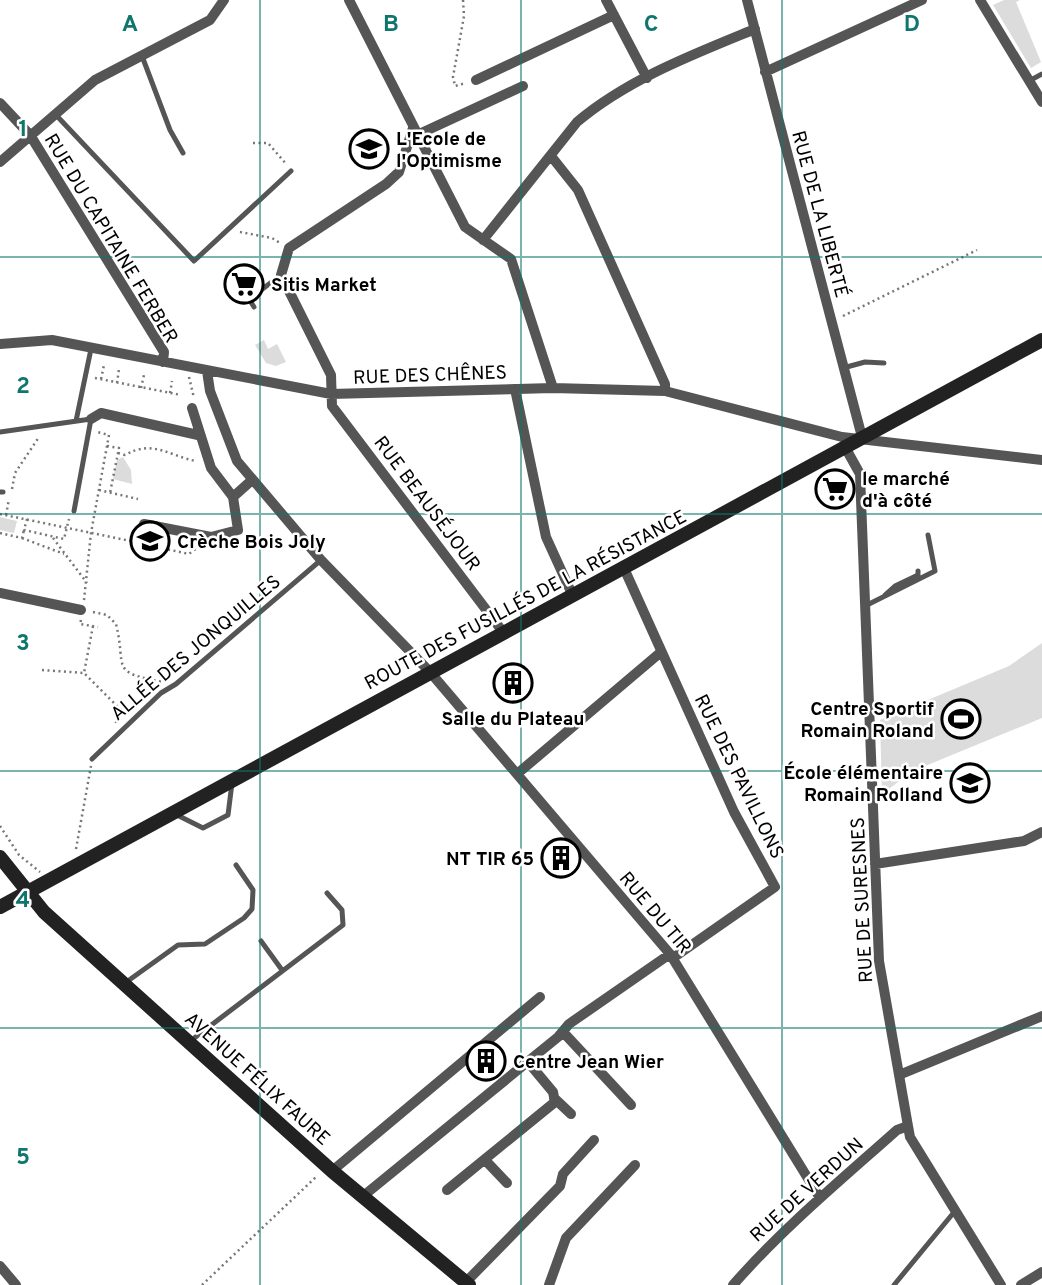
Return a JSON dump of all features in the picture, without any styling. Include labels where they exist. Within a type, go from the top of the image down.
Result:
[{"type":"main road","name":"ROUTE DES FUSILLÉS DE LA RÉSISTANCE","points":[[0,907],[622,566],[1042,340]]},
{"type":"main road","name":"AVENUE FÉLIX FAURE","points":[[0,857],[27,894],[189,1042],[330,1169],[468,1284]]},
{"type":"street","points":[[0,162],[95,80],[211,20],[224,0]]},
{"type":"street","points":[[349,0],[465,227],[510,260],[553,388]]},
{"type":"street","points":[[606,0],[647,78]]},
{"type":"street","name":"RUE DE LA LIBERTÉ","points":[[747,0],[862,438]]},
{"type":"street","points":[[765,72],[922,0]]},
{"type":"street","points":[[980,0],[1042,102]]},
{"type":"street","points":[[476,80],[614,15]]},
{"type":"street","points":[[483,240],[577,122],[596,106],[681,59],[755,29]]},
{"type":"street","points":[[281,275],[289,248],[386,184],[399,172],[415,132],[523,86]]},
{"type":"street","name":"RUE DU CAPITAINE FERBER","points":[[0,103],[30,135],[164,352],[163,362]]},
{"type":"street","points":[[551,156],[578,190],[665,384],[665,391]]},
{"type":"street","name":"RUE BEAUSÉJOUR","points":[[281,275],[331,375],[332,406],[503,632]]},
{"type":"street","name":"RUE DES CHÊNES","points":[[0,344],[52,340],[331,394],[553,388],[665,391],[842,437],[1042,460]]},
{"type":"street","name":"RUE DU TIR","points":[[207,370],[210,391],[237,461],[321,561],[430,672],[671,956],[820,1198]]},
{"type":"street","points":[[515,389],[546,537],[572,594]]},
{"type":"street","points":[[144,524],[211,537],[238,530],[233,496],[211,468],[198,435],[192,408]]},
{"type":"street","points":[[90,425],[101,413],[198,435]]},
{"type":"street","name":"RUE DE SURESNES","points":[[845,447],[860,474],[879,961],[910,1137],[1001,1285]]},
{"type":"street","points":[[233,496],[252,481]]},
{"type":"street","name":"RUE DES PAVILLONS","points":[[622,566],[734,812],[775,887],[671,956]]},
{"type":"street","points":[[0,593],[82,610]]},
{"type":"street","points":[[517,774],[661,652]]},
{"type":"street","points":[[875,864],[1024,841],[1042,832]]},
{"type":"street","points":[[362,1196],[528,1062],[569,1024],[671,956]]},
{"type":"street","points":[[330,1169],[540,997]]},
{"type":"street","points":[[899,1076],[1042,1016]]},
{"type":"street","points":[[563,1032],[631,1105]]},
{"type":"street","points":[[528,1062],[554,1098],[571,1114]]},
{"type":"street","points":[[447,1190],[550,1110],[555,1102],[554,1098]]},
{"type":"street","name":"RUE DE VERDUN","points":[[733,1285],[761,1253],[820,1198],[897,1130],[908,1126]]},
{"type":"street","points":[[468,1284],[560,1186],[563,1174],[594,1140]]},
{"type":"street","points":[[486,1161],[507,1183]]},
{"type":"street","points":[[549,1285],[554,1279],[566,1238],[635,1165]]},
{"type":"street","points":[[0,1266],[16,1285]]},
{"type":"street","points":[[1021,1285],[1042,1272]]},
{"type":"lane","points":[[142,56],[170,130],[183,153]]},
{"type":"lane","points":[[1029,81],[1042,74]]},
{"type":"lane","points":[[55,114],[194,261],[291,171]]},
{"type":"lane","points":[[254,307],[250,299],[281,275]]},
{"type":"lane","points":[[76,421],[92,347]]},
{"type":"lane","points":[[844,368],[865,362],[884,363]]},
{"type":"lane","points":[[0,432],[76,421],[90,425],[74,511]]},
{"type":"lane","points":[[865,606],[935,571],[928,536]]},
{"type":"lane","name":"ALLÉE DES JONQUILLES","points":[[92,759],[161,693],[176,684],[321,561]]},
{"type":"lane","points":[[883,598],[895,586],[918,575],[918,571]]},
{"type":"lane","points":[[172,813],[203,828],[228,815],[233,780]]},
{"type":"lane","points":[[125,983],[178,945],[205,944],[244,918],[252,909],[253,890],[236,865]]},
{"type":"lane","points":[[189,1042],[344,925],[342,910],[327,893]]},
{"type":"lane","points":[[261,941],[282,970]]},
{"type":"lane","points":[[894,1285],[955,1211]]},
{"type":"path","points":[[463,0],[464,16],[453,77],[455,86],[476,80]]},
{"type":"path","points":[[253,143],[268,142],[291,171]]},
{"type":"path","points":[[223,234],[242,232],[272,238],[289,248]]},
{"type":"path","points":[[831,322],[978,250]]},
{"type":"path","points":[[101,379],[104,365]]},
{"type":"path","points":[[189,366],[192,408]]},
{"type":"path","points":[[117,383],[119,369]]},
{"type":"path","points":[[141,387],[144,375]]},
{"type":"path","points":[[85,376],[181,396]]},
{"type":"path","points":[[170,393],[172,381]]},
{"type":"path","points":[[6,515],[15,473],[29,448],[51,425]]},
{"type":"path","points":[[84,673],[96,627],[80,624],[91,533],[109,435],[90,425]]},
{"type":"path","points":[[107,446],[119,449],[110,493]]},
{"type":"path","points":[[118,453],[125,455],[139,448],[159,447],[211,468]]},
{"type":"path","points":[[99,490],[138,499]]},
{"type":"path","points":[[24,530],[64,540],[70,513],[74,511]]},
{"type":"path","points":[[0,514],[145,544]]},
{"type":"path","points":[[22,538],[27,519]]},
{"type":"path","points":[[0,533],[22,538],[66,555]]},
{"type":"path","points":[[52,536],[87,583]]},
{"type":"path","points":[[152,546],[190,554],[211,537]]},
{"type":"path","points":[[82,610],[107,615],[117,624],[121,664],[125,670],[136,677],[176,684]]},
{"type":"path","points":[[43,670],[84,673],[117,706],[114,737]]},
{"type":"path","points":[[73,867],[92,759]]},
{"type":"path","points":[[0,827],[19,855],[42,875]]},
{"type":"path","points":[[202,1285],[330,1169]]},
{"type":"shaded area","points":[[1004,0],[1020,0],[1016,2],[1041,62],[1031,68],[993,5]]},
{"type":"shaded area","points":[[264,340],[268,349],[277,344],[286,362],[276,366],[266,363],[255,345]]},
{"type":"shaded area","points":[[123,457],[131,470],[132,484],[113,479],[117,460]]},
{"type":"shaded area","points":[[0,517],[17,521],[14,533],[0,530]]},
{"type":"shaded area","name":"Centre Sportif Romain Roland","points":[[1042,643],[1042,718],[913,771],[882,794],[880,720],[1009,666]]},
{"type":"place","name":"L'Ecole de l'Optimisme","points":[[369,149]]},
{"type":"place","name":"Sitis Market","points":[[244,284]]},
{"type":"place","name":"le marché d'à côté","points":[[835,489]]},
{"type":"place","name":"Crèche Bois Joly","points":[[150,541]]},
{"type":"place","name":"Salle du Plateau","points":[[513,683]]},
{"type":"place","name":"Centre Sportif Romain Roland","points":[[961,719]]},
{"type":"place","name":"École élémentaire Romain Rolland","points":[[970,783]]},
{"type":"place","name":"NT TIR 65","points":[[561,858]]},
{"type":"place","name":"Centre Jean Wier","points":[[486,1061]]}]
